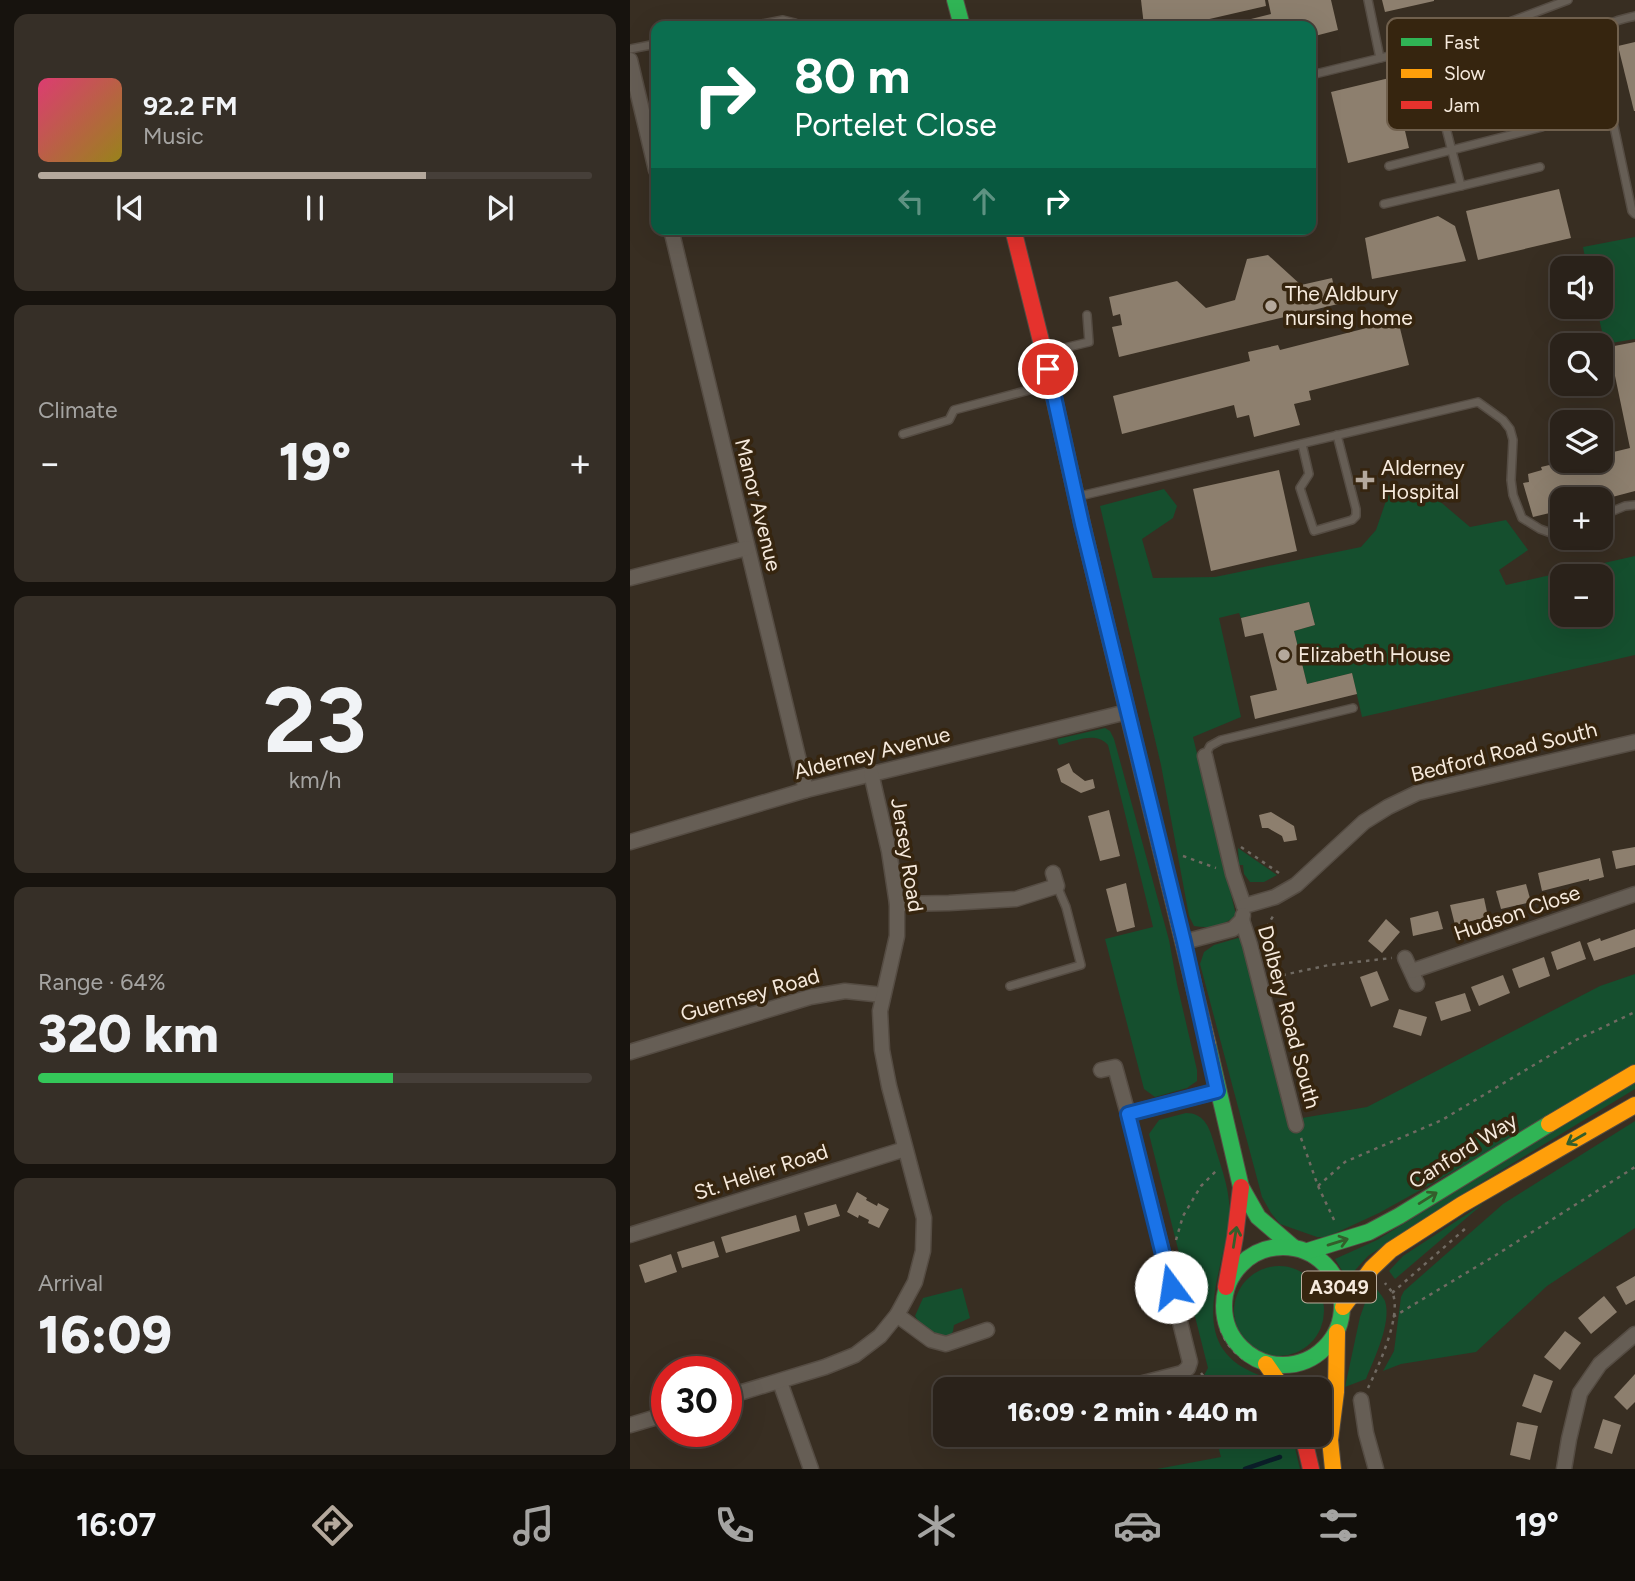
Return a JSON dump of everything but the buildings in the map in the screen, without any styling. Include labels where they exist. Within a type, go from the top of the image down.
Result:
[{"type":"main road","points":[[956,0],[961,21]]},
{"type":"main road","points":[[1014,235],[1241,1187],[1258,1217],[1300,1249]]},
{"type":"main road","name":"Canford Way","points":[[1300,1249],[1369,1232],[1635,1073]]},
{"type":"main road","name":"A3049","points":[[1343,1307],[1372,1268],[1391,1250],[1461,1205],[1635,1105]]},
{"type":"main road","points":[[1241,1187],[1223,1306],[1224,1316],[1235,1342],[1249,1356],[1266,1364],[1275,1377]]},
{"type":"main road","name":"A3049","points":[[1226,1287],[1236,1269],[1252,1255],[1272,1247],[1300,1249],[1326,1265],[1338,1284],[1343,1307],[1341,1320],[1337,1332],[1325,1349],[1307,1361],[1287,1366],[1266,1364]]},
{"type":"main road","name":"A3049","points":[[1333,1469],[1331,1434],[1336,1391],[1337,1332]]},
{"type":"main road","points":[[1306,1447],[1311,1469]]},
{"type":"street","points":[[630,60],[651,149]]},
{"type":"street","name":"Manor Avenue","points":[[672,235],[806,790]]},
{"type":"street","points":[[630,578],[747,548]]},
{"type":"street","name":"Alderney Avenue","points":[[630,842],[806,790],[1127,712]]},
{"type":"street","name":"Bedford Road South","points":[[1184,942],[1233,929],[1243,913],[1296,885],[1364,822],[1417,793],[1635,742]]},
{"type":"street","name":"Dolbery Road South","points":[[1205,756],[1296,1125]]},
{"type":"street","name":"Jersey Road","points":[[742,1393],[855,1355],[880,1336],[897,1315],[915,1282],[923,1251],[923,1218],[882,1050],[880,1011],[897,936],[897,904],[889,851],[871,773]]},
{"type":"street","points":[[897,904],[1016,900],[1055,880]]},
{"type":"street","name":"Hudson Close","points":[[1415,978],[1635,894]]},
{"type":"street","points":[[1405,958],[1415,978]]},
{"type":"street","name":"Guernsey Road","points":[[630,1052],[810,998],[845,991],[883,995]]},
{"type":"street","points":[[1108,1069],[1128,1114],[1190,1362],[1182,1373],[1166,1377]]},
{"type":"street","points":[[1128,1114],[1217,1091]]},
{"type":"street","name":"St. Helier Road","points":[[630,1235],[905,1149]]},
{"type":"street","points":[[897,1315],[931,1340],[946,1344],[987,1329]]},
{"type":"street","points":[[1564,1469],[1580,1393],[1600,1364],[1635,1334]]},
{"type":"street","points":[[780,1382],[811,1469]]},
{"type":"street","points":[[1361,1400],[1366,1433],[1376,1469]]},
{"type":"street","points":[[630,1425],[651,1419]]},
{"type":"lane","points":[[1368,0],[1380,58]]},
{"type":"lane","points":[[1520,18],[1568,0]]},
{"type":"lane","points":[[1618,20],[1635,16]]},
{"type":"lane","points":[[630,49],[651,45]]},
{"type":"lane","points":[[1316,74],[1387,56]]},
{"type":"lane","points":[[1446,130],[1461,186]]},
{"type":"lane","points":[[1389,166],[1531,130]]},
{"type":"lane","points":[[1615,130],[1632,211],[1635,214]]},
{"type":"lane","points":[[1384,204],[1540,167]]},
{"type":"lane","points":[[1044,353],[1089,342],[1087,315]]},
{"type":"lane","points":[[903,434],[946,422],[954,410],[1051,384]]},
{"type":"lane","points":[[1076,497],[1478,402],[1503,420],[1510,429],[1513,440],[1513,495],[1522,517],[1550,533]]},
{"type":"lane","points":[[1302,444],[1309,474],[1300,488],[1314,531],[1352,520],[1356,516],[1337,435]]},
{"type":"lane","points":[[1613,511],[1635,505]]},
{"type":"lane","name":"Dolbery Road South","points":[[1205,756],[1210,746],[1221,740],[1353,708]]},
{"type":"lane","points":[[1010,986],[1081,965],[1066,906],[1055,880]]},
{"type":"path","points":[[1225,842],[1234,842],[1296,885]]},
{"type":"path","points":[[1250,946],[1258,940],[1278,908],[1275,897]]},
{"type":"path","points":[[1259,981],[1329,965],[1392,958],[1415,978]]},
{"type":"path","points":[[1318,1186],[1345,1162],[1442,1120],[1574,1041],[1635,1012]]},
{"type":"path","points":[[1296,1125],[1318,1186],[1337,1227]]},
{"type":"path","points":[[1175,1241],[1183,1216],[1201,1186],[1217,1171],[1219,1164]]},
{"type":"path","points":[[1393,1317],[1635,1167]]},
{"type":"path","points":[[1361,1400],[1386,1346],[1393,1317],[1392,1293],[1382,1279]]},
{"type":"path","points":[[1200,1366],[1204,1377]]},
{"type":"green space","points":[[1635,237],[1635,339],[1613,343],[1613,333],[1602,333],[1599,319],[1613,319],[1613,256],[1585,256],[1583,247]]},
{"type":"green space","points":[[1164,489],[1177,506],[1173,518],[1142,539],[1153,578],[1215,577],[1361,547],[1376,530],[1388,495],[1430,493],[1470,527],[1506,520],[1528,550],[1499,570],[1506,585],[1550,575],[1550,627],[1613,627],[1613,564],[1599,564],[1635,556],[1635,655],[1362,717],[1352,673],[1307,684],[1294,631],[1315,625],[1309,602],[1241,618],[1239,613],[1219,618],[1241,717],[1193,737],[1236,915],[1227,922],[1216,926],[1194,926],[1189,916],[1161,765],[1100,506]]},
{"type":"green space","points":[[1105,728],[1114,739],[1169,940],[1197,1070],[1197,1081],[1187,1088],[1155,1097],[1144,1089],[1105,939],[1153,927],[1108,745],[1091,738],[1059,745],[1057,739]]},
{"type":"green space","points":[[1238,848],[1277,875],[1264,882],[1250,882],[1244,874],[1243,865],[1239,865]]},
{"type":"green space","points":[[1238,938],[1243,940],[1290,1130],[1304,1126],[1302,1118],[1367,1107],[1600,986],[1635,974],[1635,1071],[1379,1213],[1327,1237],[1317,1237],[1280,1224],[1262,1197],[1200,964],[1204,952],[1214,945]]},
{"type":"green space","points":[[1635,1081],[1635,1089],[1456,1198],[1368,1256],[1347,1279],[1335,1259],[1377,1240]]},
{"type":"green space","points":[[1186,1113],[1197,1115],[1209,1130],[1229,1199],[1229,1219],[1213,1309],[1215,1329],[1222,1348],[1237,1364],[1263,1377],[1203,1377],[1208,1368],[1149,1134],[1159,1120]]},
{"type":"green space","points":[[1635,1121],[1635,1228],[1547,1286],[1476,1352],[1401,1364],[1383,1371],[1394,1351],[1404,1291],[1503,1204]]},
{"type":"green space","points":[[1484,1203],[1395,1279],[1389,1271],[1403,1256]]},
{"type":"green space","points":[[1279,1266],[1296,1269],[1311,1279],[1321,1294],[1324,1311],[1321,1328],[1311,1343],[1296,1353],[1279,1356],[1262,1353],[1247,1343],[1237,1328],[1234,1311],[1237,1294],[1247,1279],[1262,1269]]},
{"type":"green space","points":[[1375,1287],[1385,1301],[1387,1310],[1381,1341],[1366,1379],[1345,1387],[1360,1317]]},
{"type":"green space","points":[[962,1288],[970,1318],[954,1325],[950,1337],[934,1334],[915,1316],[923,1298]]},
{"type":"green space","points":[[1218,1447],[1295,1447],[1300,1469],[1157,1469],[1221,1457]]},
{"type":"waterway","points":[[1245,1469],[1280,1457]]},
{"type":"traffic: fast","points":[[955,0],[961,21]]},
{"type":"traffic: fast","points":[[1208,1045],[1241,1187],[1258,1217],[1293,1247]]},
{"type":"traffic: fast","points":[[1308,1251],[1369,1232],[1549,1124]]},
{"type":"traffic: fast","points":[[1283,1247],[1306,1251],[1325,1264],[1338,1283],[1342,1306],[1338,1329],[1325,1348],[1306,1361],[1283,1365],[1260,1361],[1241,1348],[1228,1329],[1224,1306],[1228,1283],[1241,1264],[1260,1251],[1283,1247]]},
{"type":"traffic: slow","points":[[1084,532],[1208,1045]]},
{"type":"traffic: slow","points":[[1549,1124],[1635,1073]]},
{"type":"traffic: slow","points":[[1343,1307],[1372,1268],[1391,1250],[1461,1205],[1635,1105]]},
{"type":"traffic: slow","points":[[1333,1469],[1330,1440],[1336,1392],[1337,1332]]},
{"type":"traffic: slow","points":[[1266,1364],[1275,1377]]},
{"type":"traffic: jam","points":[[1014,235],[1084,532]]},
{"type":"traffic: jam","points":[[1226,1287],[1241,1187]]},
{"type":"traffic: jam","points":[[1306,1447],[1311,1469]]},
{"type":"place","name":"The Aldbury nursing home","points":[[1271,306]]},
{"type":"place","name":"Alderney Hospital","points":[[1365,480]]},
{"type":"place","name":"Elizabeth House","points":[[1284,655]]},
{"type":"route","points":[[1048,369],[1082,524],[1184,942],[1217,1091],[1128,1114],[1171,1287]]}]
